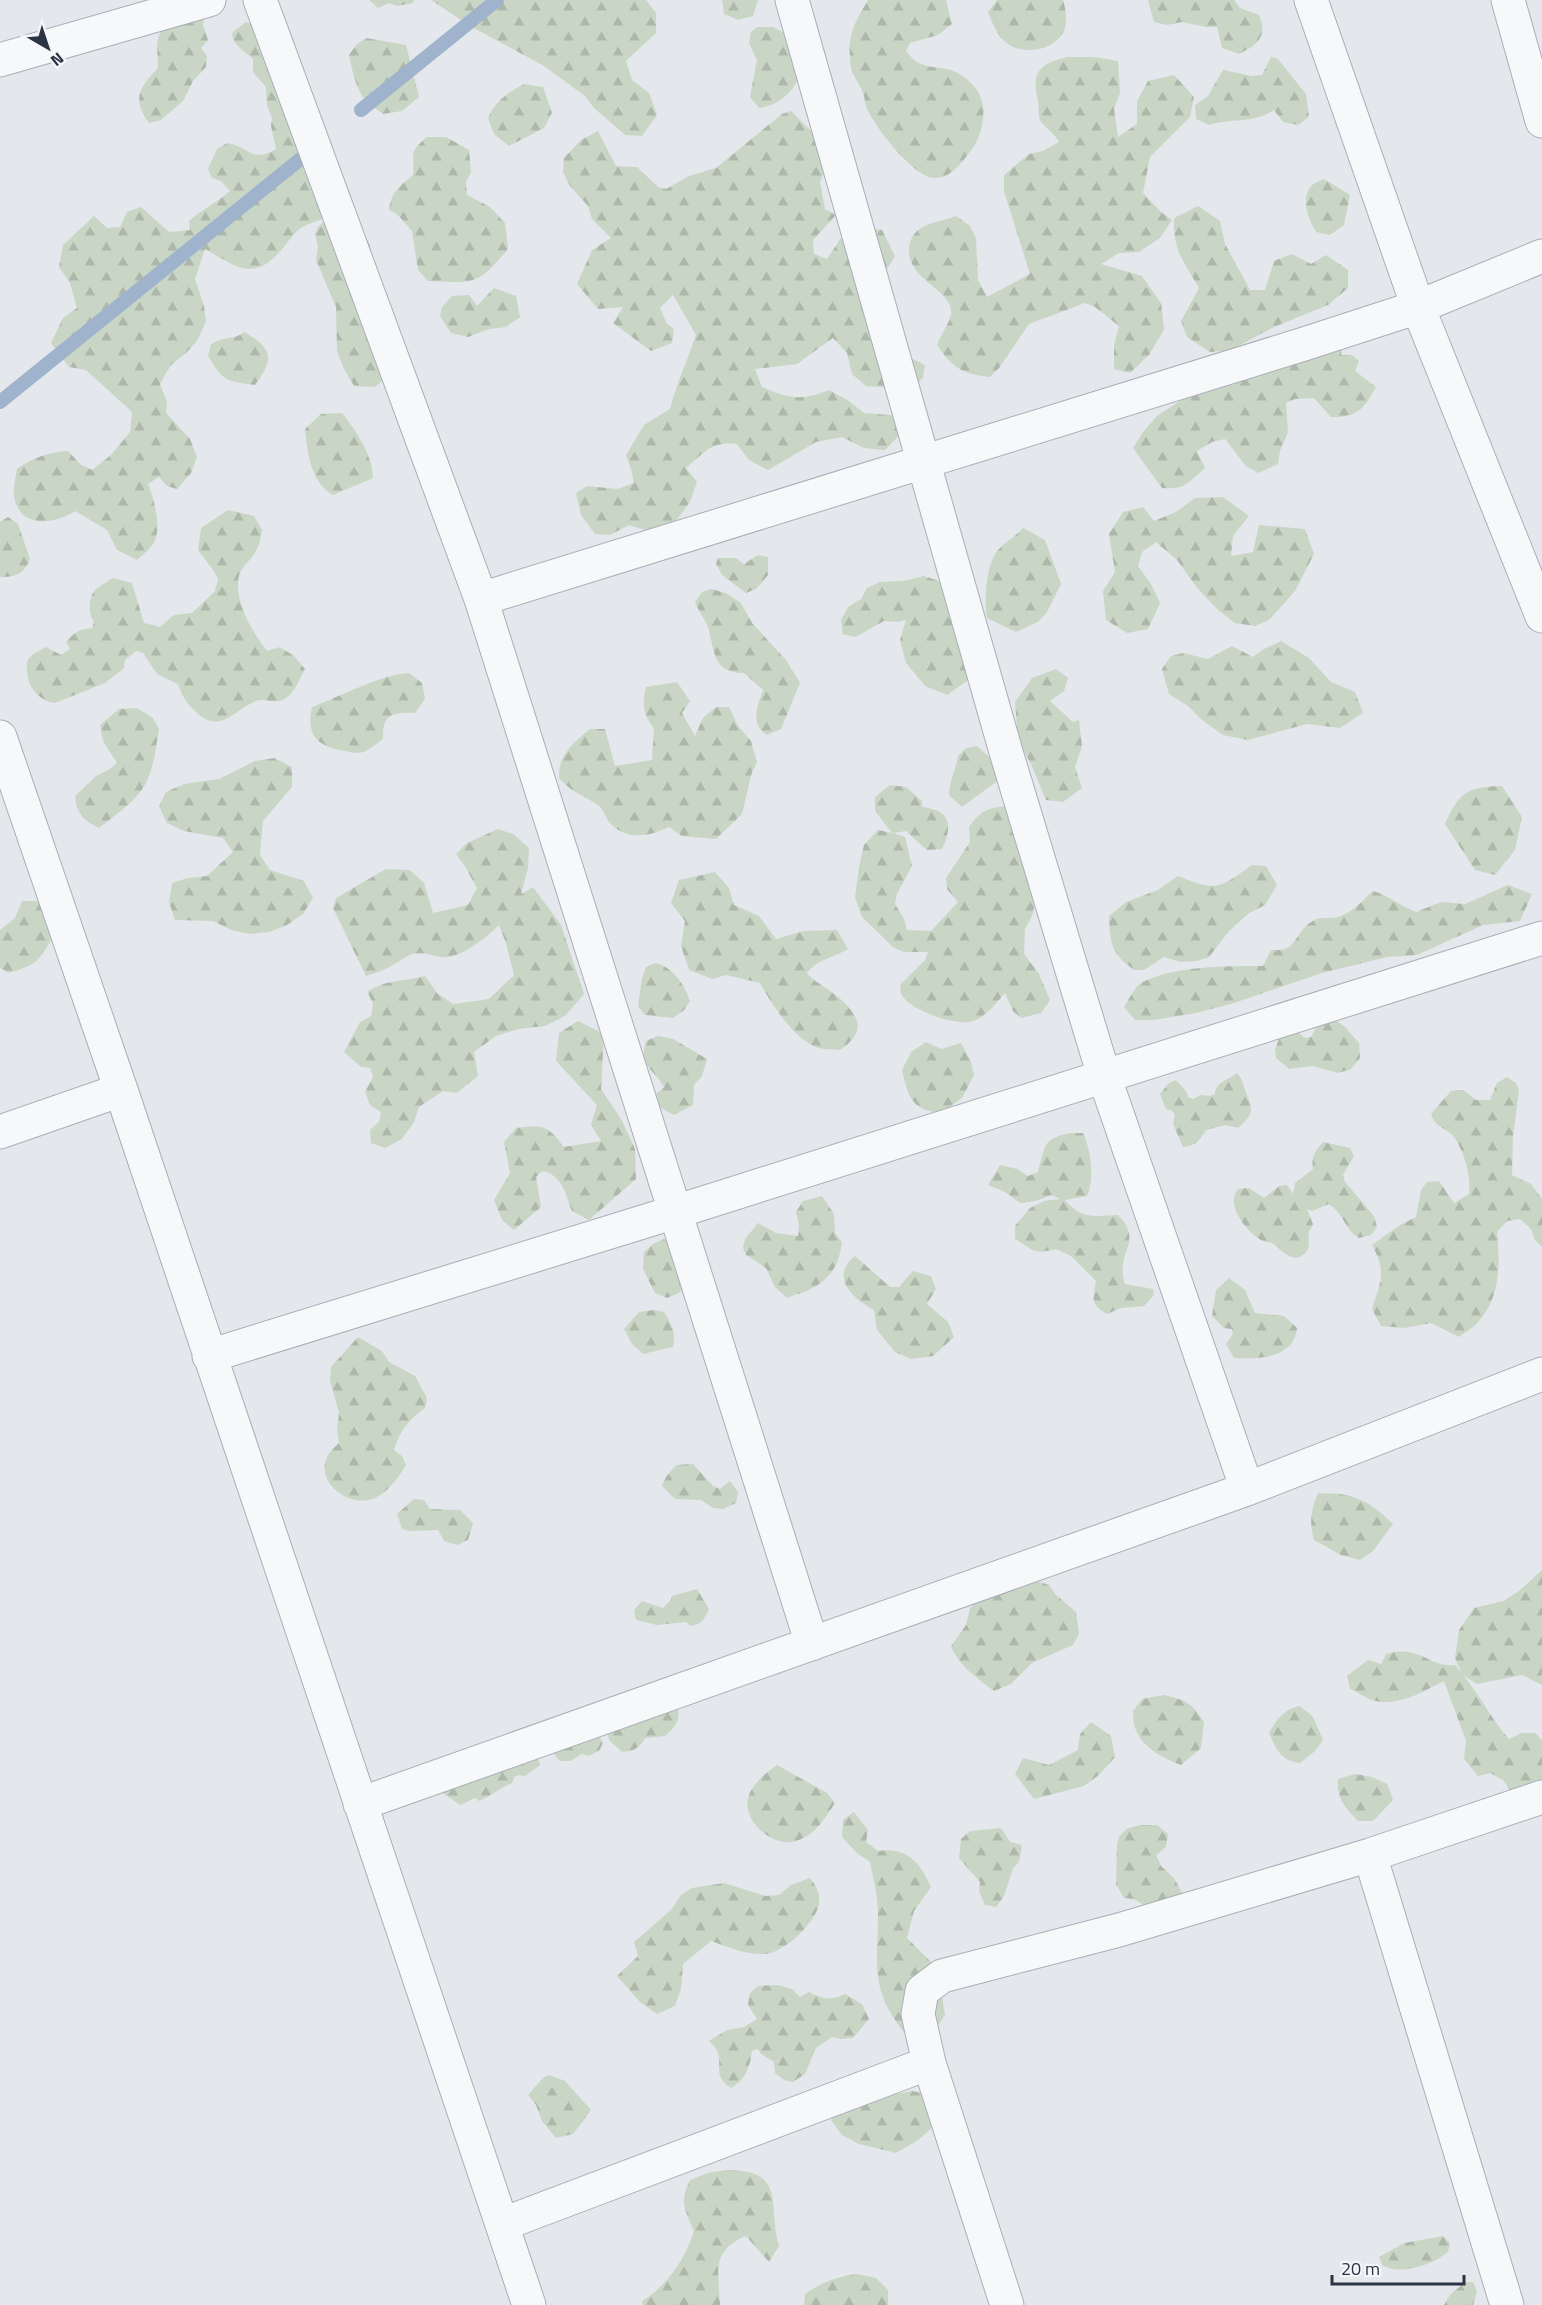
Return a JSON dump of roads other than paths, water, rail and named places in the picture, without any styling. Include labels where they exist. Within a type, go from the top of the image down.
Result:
[{"type":"street","points":[[0,60],[209,0]]},
{"type":"street","points":[[260,0],[481,599],[812,1644]]},
{"type":"street","points":[[792,0],[1003,741],[1104,1076],[1247,1489]]},
{"type":"street","points":[[1311,0],[1418,307],[1542,616]]},
{"type":"street","points":[[1508,0],[1542,121]]},
{"type":"street","points":[[481,599],[1304,344],[1418,307],[1542,256]]},
{"type":"street","points":[[0,737],[121,1090],[529,2305]]},
{"type":"street","points":[[209,1356],[675,1212],[1542,938]]},
{"type":"street","points":[[0,1132],[121,1090]]},
{"type":"street","points":[[360,1804],[1247,1489],[1542,1374]]},
{"type":"street","points":[[1007,2305],[929,2062],[918,2014],[922,1991],[942,1976],[1119,1930],[1370,1855],[1542,1797]]},
{"type":"street","points":[[1370,1855],[1507,2305]]},
{"type":"street","points":[[503,2224],[929,2062]]},
{"type":"waterway","points":[[361,110],[497,0]]},
{"type":"waterway","points":[[0,402],[303,157]]}]
